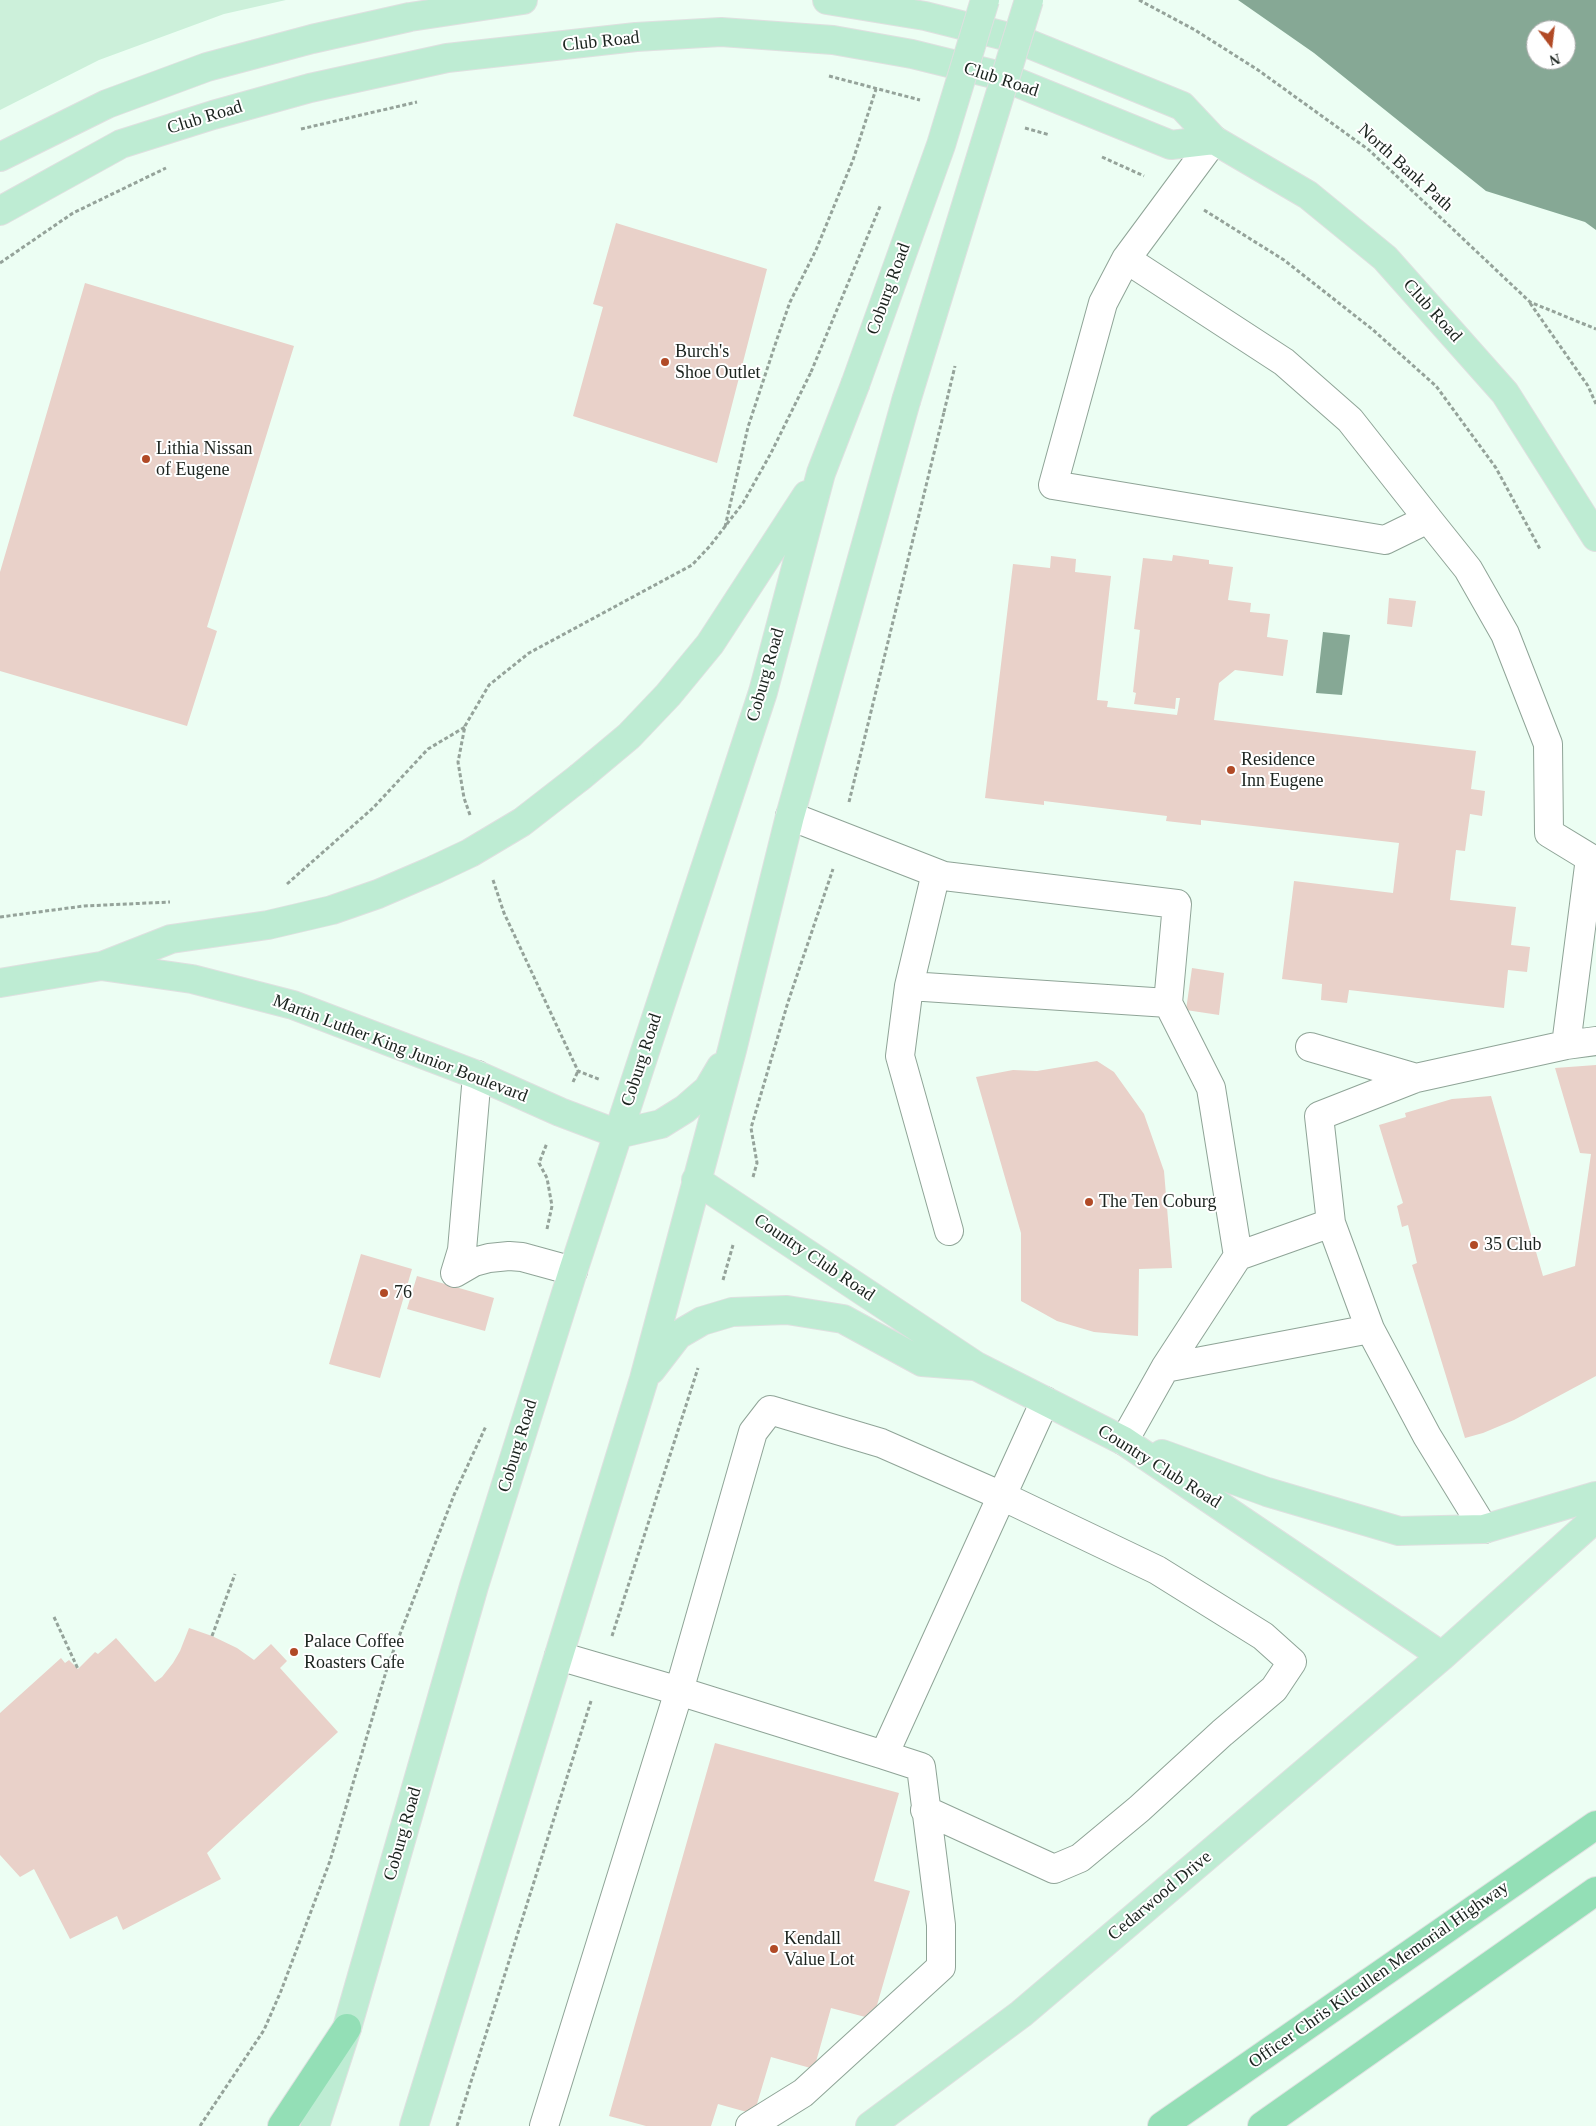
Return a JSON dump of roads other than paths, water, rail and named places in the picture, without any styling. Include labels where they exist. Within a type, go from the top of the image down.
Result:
[{"type":"highway","name":"Officer Chris Kilcullen Memorial Highway","points":[[1162,2126],[1596,1825]]},
{"type":"highway","points":[[1262,2126],[1596,1891]]},
{"type":"highway","points":[[282,2126],[347,2028]]},
{"type":"main road","points":[[0,157],[107,104],[207,67],[312,39],[410,17],[523,0]]},
{"type":"main road","name":"Club Road","points":[[826,0],[842,1],[925,16],[1017,39],[1182,106],[1214,140],[1308,195],[1385,258],[1505,393],[1596,537]]},
{"type":"main road","name":"Coburg Road","points":[[314,2126],[347,2028],[474,1586],[573,1271],[763,692],[821,473],[942,146],[985,0]]},
{"type":"main road","points":[[414,2126],[644,1379],[732,1050],[790,816],[906,401],[1029,0]]},
{"type":"main road","name":"Club Road","points":[[0,210],[122,144],[213,115],[310,88],[447,58],[636,37],[721,32],[833,40],[912,54],[1002,76],[1171,145],[1214,140]]},
{"type":"main road","points":[[101,966],[172,939],[268,926],[332,910],[378,894],[434,870],[470,853],[522,822],[629,736],[668,695],[710,644],[821,473]]},
{"type":"main road","name":"Martin Luther King Junior Boulevard","points":[[0,983],[101,966],[192,979],[293,1005],[477,1075],[560,1112],[618,1134]]},
{"type":"main road","points":[[618,1134],[661,1124],[691,1104],[708,1089],[732,1050]]},
{"type":"main road","name":"Country Club Road","points":[[696,1180],[976,1366],[1124,1441],[1442,1656]]},
{"type":"main road","points":[[644,1379],[678,1335],[712,1318],[732,1312],[787,1310],[843,1319],[922,1362],[976,1366]]},
{"type":"main road","points":[[1124,1441],[1267,1492],[1399,1531],[1484,1529],[1596,1496]]},
{"type":"main road","points":[[1442,1656],[1596,1518]]},
{"type":"main road","name":"Cedarwood Drive","points":[[870,2126],[1021,2014],[1442,1656]]},
{"type":"lane","points":[[1214,140],[1126,259],[1103,303],[1053,485],[1384,540],[1428,519]]},
{"type":"lane","points":[[1126,259],[1284,362],[1350,420],[1468,569],[1505,634],[1548,744],[1549,833],[1593,859],[1566,1045]]},
{"type":"lane","points":[[790,816],[944,876],[1177,904],[1168,1002],[1211,1088],[1238,1256]]},
{"type":"lane","points":[[936,873],[909,986],[900,1056],[949,1231]]},
{"type":"lane","points":[[909,986],[1168,1002]]},
{"type":"lane","points":[[1484,1529],[1427,1436],[1370,1329],[1331,1223],[1319,1116],[1416,1078],[1566,1045],[1596,1041]]},
{"type":"lane","points":[[1310,1047],[1416,1078]]},
{"type":"lane","points":[[477,1075],[462,1250],[455,1273],[474,1262],[489,1258],[522,1257],[573,1271]]},
{"type":"lane","points":[[1124,1441],[1165,1368],[1238,1256],[1331,1223]]},
{"type":"lane","points":[[1165,1368],[1370,1329]]},
{"type":"lane","points":[[884,1755],[1045,1401]]},
{"type":"lane","points":[[544,2126],[679,1691],[753,1432],[770,1410],[881,1443],[1002,1496],[1157,1570],[1263,1636],[1292,1662],[1274,1689],[1222,1733],[1140,1809],[1080,1858],[1054,1869],[926,1810]]},
{"type":"lane","points":[[559,1656],[679,1691],[921,1767],[941,1925],[941,1967],[803,2093],[750,2126]]},
{"type":"place","name":"Burch's Shoe Outlet","points":[[665,362]]},
{"type":"place","name":"Lithia Nissan of Eugene","points":[[146,459]]},
{"type":"place","name":"Residence Inn Eugene","points":[[1231,770]]},
{"type":"place","name":"The Ten Coburg","points":[[1089,1202]]},
{"type":"place","name":"35 Club","points":[[1474,1245]]},
{"type":"place","name":"76","points":[[384,1293]]},
{"type":"place","name":"Palace Coffee Roasters Cafe","points":[[294,1652]]},
{"type":"place","name":"Kendall Value Lot","points":[[774,1949]]}]
